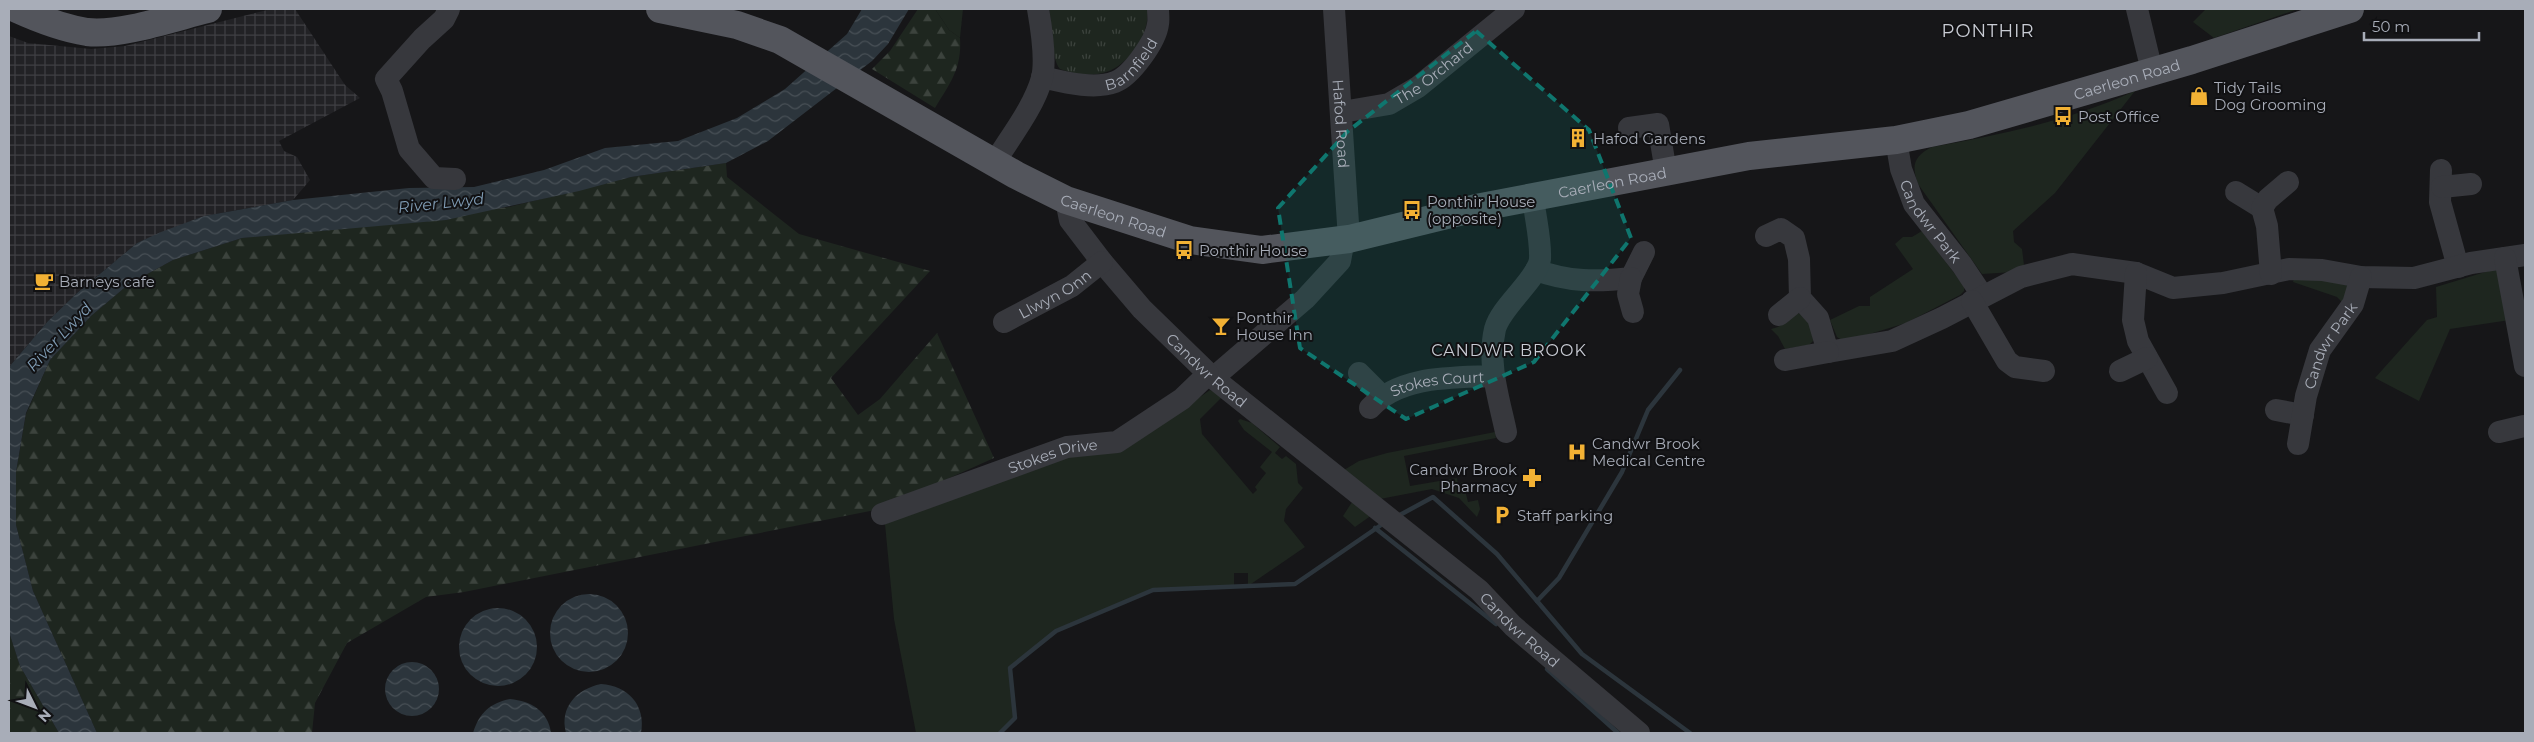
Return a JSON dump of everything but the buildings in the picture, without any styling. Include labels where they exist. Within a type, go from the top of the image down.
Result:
[{"type":"main road","points":[[18,9],[51,24],[89,32],[124,29],[208,9]]},
{"type":"main road","name":"Caerleon Road","points":[[663,9],[737,25],[780,40],[1036,186],[1066,200],[1190,240],[1262,250],[1345,239],[1476,208],[1749,156],[1896,140],[1969,125],[2225,50],[2350,9]]},
{"type":"street","points":[[449,9],[444,19],[422,39],[386,79],[392,91],[409,150],[434,178],[455,179]]},
{"type":"street","points":[[995,162],[1029,105],[1042,77],[1042,31],[1038,9]]},
{"type":"street","name":"Barnfield","points":[[1042,77],[1094,85],[1116,82],[1131,70],[1146,51],[1158,25],[1158,9]]},
{"type":"street","name":"Hafod Road","points":[[1334,9],[1342,112],[1345,239]]},
{"type":"street","name":"The Orchard","points":[[1342,112],[1389,104],[1418,87],[1514,9]]},
{"type":"street","points":[[2137,9],[2152,71]]},
{"type":"street","points":[[1629,128],[1658,124],[1666,172]]},
{"type":"street","name":"Candwr Park","points":[[1896,140],[1901,169],[1914,204],[1962,265],[2006,361],[2015,367],[2044,371]]},
{"type":"street","points":[[2458,267],[2440,202],[2441,178],[2471,184]]},
{"type":"street","points":[[2262,208],[2268,199],[2288,182]]},
{"type":"street","points":[[2236,192],[2262,208],[2267,226],[2271,274]]},
{"type":"street","points":[[1533,198],[1540,260],[1536,270],[1554,277],[1580,282],[1630,278]]},
{"type":"street","name":"Candwr Road","points":[[1066,200],[1073,224],[1102,262],[1142,309],[1211,376],[1479,590],[1514,626],[1639,733]]},
{"type":"street","points":[[1766,236],[1782,230],[1794,238],[1799,259],[1800,298],[1818,318],[1828,352]]},
{"type":"street","name":"Stokes Drive","points":[[882,514],[1067,447],[1117,442],[1182,399],[1305,298],[1340,260],[1345,239]]},
{"type":"street","points":[[1633,312],[1628,294],[1630,278],[1644,252]]},
{"type":"street","points":[[1785,360],[1892,341],[1942,318],[2020,277],[2072,264],[2136,273],[2173,288],[2223,283],[2271,274],[2289,268],[2322,270],[2361,277],[2414,278],[2515,256],[2525,366]]},
{"type":"street","name":"Llwyn Onn","points":[[1004,322],[1072,286],[1102,262]]},
{"type":"street","name":"Stokes Court","points":[[1506,432],[1494,376],[1493,340],[1495,327],[1536,270]]},
{"type":"street","points":[[2136,273],[2133,320],[2138,341],[2167,393]]},
{"type":"street","name":"Candwr Park","points":[[2298,444],[2306,396],[2320,350],[2353,304],[2361,277]]},
{"type":"street","points":[[1779,315],[1800,298]]},
{"type":"street","points":[[2120,371],[2147,358]]},
{"type":"street","name":"Stokes Court","points":[[1359,373],[1376,402],[1402,387],[1436,379],[1494,376]]},
{"type":"street","points":[[2276,410],[2303,415]]},
{"type":"street","points":[[2499,432],[2525,422]]},
{"type":"highlighted area","points":[[1476,31],[1589,130],[1631,238],[1534,362],[1406,419],[1300,348],[1278,208],[1347,132]]},
{"type":"shaded area","points":[[271,9],[295,9],[345,85],[360,98],[279,141],[284,151],[297,157],[310,180],[293,200],[204,216],[137,243],[77,293],[48,321],[9,367],[9,36],[28,43],[91,49],[125,46]]},
{"type":"green space","points":[[918,9],[935,9],[949,30],[960,38],[957,67],[935,108],[872,69],[890,51]]},
{"type":"green space","points":[[935,9],[963,9],[960,38],[949,30]]},
{"type":"green space","points":[[1049,9],[1147,9],[1146,28],[1137,47],[1123,63],[1115,68],[1094,74],[1071,72],[1060,69],[1057,63],[1053,49]]},
{"type":"green space","points":[[2206,9],[2298,9],[2214,38],[2193,22]]},
{"type":"green space","points":[[2135,91],[2055,193],[2013,231],[2014,242],[2022,249],[2024,265],[2014,272],[1982,274],[1918,184],[1915,166],[1921,154],[1932,147],[2010,131],[2085,111]]},
{"type":"green space","points":[[726,163],[727,177],[799,234],[930,271],[831,378],[858,415],[880,399],[937,333],[994,458],[880,509],[464,592],[426,597],[347,643],[315,703],[312,733],[97,733],[33,591],[16,525],[16,472],[26,414],[50,360],[91,316],[129,284],[173,260],[242,238],[362,226],[509,207],[631,177]]},
{"type":"green space","points":[[1922,231],[1964,286],[1964,291],[1960,295],[1906,323],[1863,336],[1842,340],[1837,337],[1830,320],[1859,306],[1870,306],[1870,297],[1913,269],[1895,244],[1903,237],[1912,237]]},
{"type":"green space","points":[[2495,269],[2498,270],[2510,320],[2450,329],[2419,401],[2375,378],[2427,320],[2437,317],[2436,287]]},
{"type":"green space","points":[[2295,275],[2350,285],[2344,304],[2337,297],[2293,282]]},
{"type":"green space","points":[[1798,313],[1812,322],[1813,341],[1809,345],[1785,349],[1778,336],[1771,329],[1778,327]]},
{"type":"green space","points":[[1210,390],[1223,396],[1200,419],[1202,434],[1253,494],[1257,490],[1255,487],[1266,473],[1260,467],[1272,452],[1244,430],[1238,421],[1240,419],[1252,423],[1280,447],[1275,453],[1282,459],[1286,456],[1296,464],[1298,483],[1303,488],[1286,509],[1284,521],[1305,547],[1248,586],[1248,573],[1234,573],[1234,586],[1153,590],[1056,631],[1010,668],[1015,718],[1000,733],[916,733],[894,619],[885,524],[983,487],[1200,397]]},
{"type":"green space","points":[[1495,432],[1496,438],[1404,456],[1410,486],[1457,478],[1458,484],[1463,482],[1468,502],[1478,500],[1480,509],[1477,517],[1459,498],[1432,489],[1380,499],[1344,470],[1359,461],[1387,453]]},
{"type":"green space","points":[[1354,499],[1372,515],[1355,527],[1343,516]]},
{"type":"green space","points":[[9,632],[20,666],[59,733],[9,733]]},
{"type":"water","name":"River Lwyd","points":[[862,9],[909,9],[888,44],[872,61],[768,141],[726,163],[631,177],[579,191],[446,220],[242,238],[173,260],[129,284],[91,316],[50,360],[26,413],[16,472],[16,525],[33,591],[97,733],[59,733],[20,666],[9,632],[9,367],[48,321],[77,293],[137,243],[204,216],[293,200],[409,188],[474,187],[544,170],[605,148],[678,141],[737,118],[785,89],[847,34]]},
{"type":"water","points":[[589,594],[604,597],[617,605],[625,618],[628,633],[625,648],[617,661],[604,669],[589,672],[574,669],[561,661],[553,648],[550,633],[553,618],[561,605],[574,597]]},
{"type":"water","points":[[498,608],[513,611],[526,619],[534,632],[537,647],[534,662],[526,675],[513,683],[498,686],[483,683],[470,675],[462,662],[459,647],[462,632],[470,619],[483,611]]},
{"type":"water","points":[[407,662],[417,662],[427,666],[435,674],[439,689],[435,704],[427,712],[417,716],[407,716],[397,712],[389,704],[385,694],[385,684],[389,674],[397,666]]},
{"type":"water","points":[[601,684],[619,689],[633,699],[641,714],[641,733],[566,733],[565,715],[572,701],[584,690]]},
{"type":"water","points":[[510,699],[525,702],[537,708],[546,719],[551,733],[473,733],[478,720],[486,710],[497,703]]},
{"type":"waterway","points":[[1537,601],[1559,578],[1622,472],[1648,410],[1680,370]]},
{"type":"waterway","points":[[1398,516],[1433,497],[1497,554],[1582,654],[1690,733]]},
{"type":"waterway","points":[[1000,733],[1015,718],[1010,668],[1056,631],[1153,590],[1295,584],[1384,523]]},
{"type":"waterway","points":[[1375,528],[1496,624]]},
{"type":"waterway","points":[[1547,669],[1618,733]]},
{"type":"place","name":"Tidy Tails Dog Grooming","points":[[2199,96]]},
{"type":"place","name":"Post Office","points":[[2063,116]]},
{"type":"place","name":"Hafod Gardens","points":[[1578,138]]},
{"type":"place","name":"Ponthir House (opposite)","points":[[1412,210]]},
{"type":"place","name":"Ponthir House","points":[[1184,250]]},
{"type":"place","name":"Barneys cafe","points":[[44,281]]},
{"type":"place","name":"Ponthir House Inn","points":[[1221,326]]},
{"type":"place","name":"Candwr Brook Medical Centre","points":[[1577,452]]},
{"type":"place","name":"Candwr Brook Pharmacy","points":[[1532,478]]},
{"type":"place","name":"Staff parking","points":[[1502,515]]},
{"type":"district","name":"PONTHIR","points":[[1988,31]]},
{"type":"district","name":"CANDWR BROOK","points":[[1509,350]]}]
